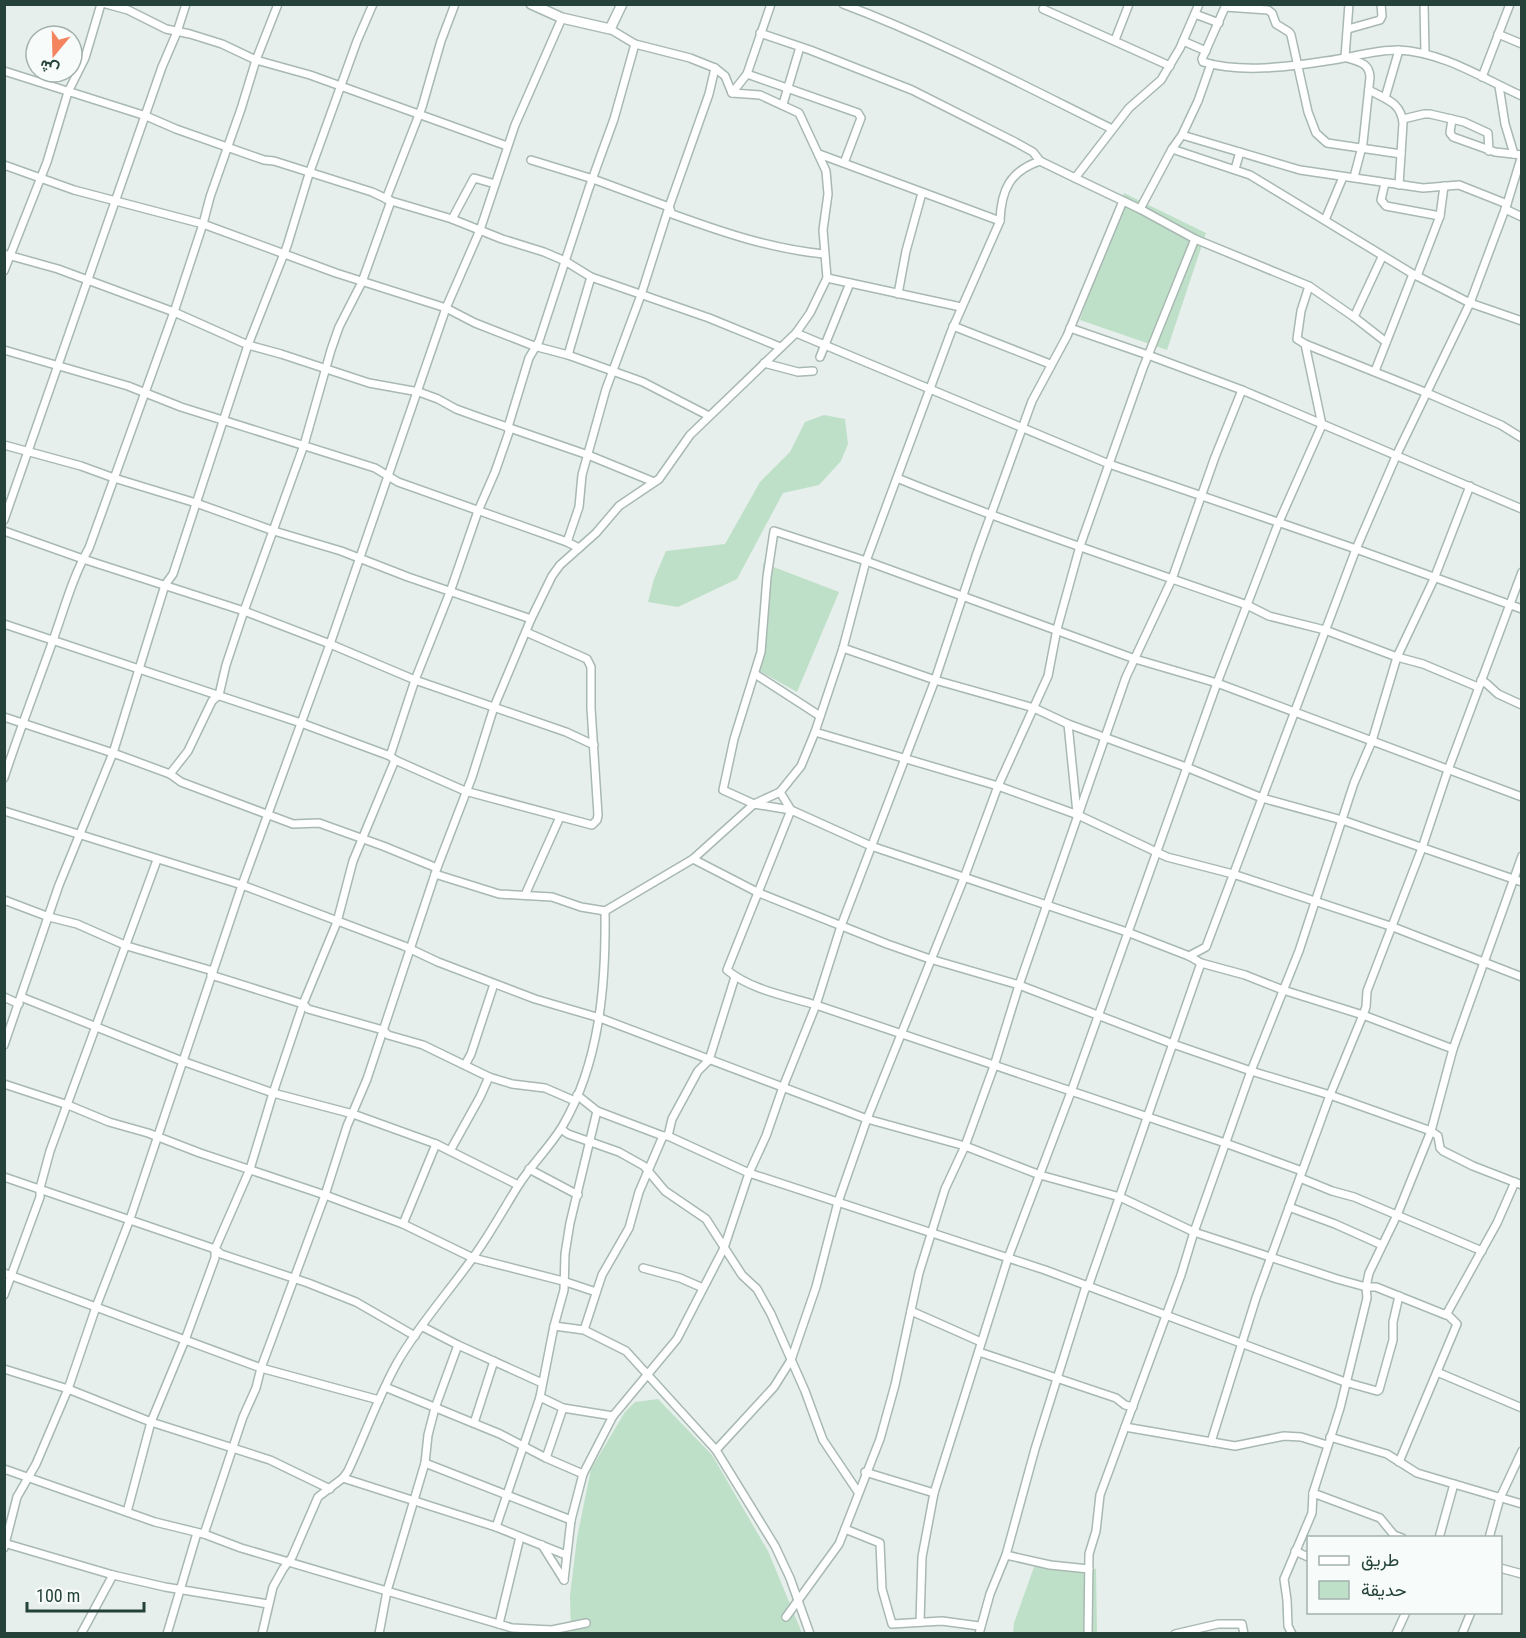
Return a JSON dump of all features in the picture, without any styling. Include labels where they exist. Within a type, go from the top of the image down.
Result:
[{"type":"street","points":[[4,271],[7,255],[40,177],[68,92],[85,58],[101,4]]},
{"type":"street","points":[[106,4],[128,10],[166,29],[222,44],[256,60],[310,75],[507,146]]},
{"type":"street","points":[[4,520],[186,4]]},
{"type":"street","points":[[4,778],[76,571],[89,548],[146,392],[256,60],[278,4]]},
{"type":"street","points":[[4,1046],[74,845],[112,753],[165,585],[173,574],[248,345],[283,255],[309,174],[357,41],[373,4]]},
{"type":"street","points":[[170,774],[188,751],[212,701],[219,695],[226,665],[244,611],[304,445],[339,327],[362,282],[455,4]]},
{"type":"street","points":[[531,4],[562,18],[609,29],[636,44],[690,58],[715,68],[725,76],[732,93]]},
{"type":"street","points":[[609,29],[622,4]]},
{"type":"street","points":[[732,93],[747,75],[771,4]]},
{"type":"street","points":[[843,4],[914,32],[997,70],[1112,129]]},
{"type":"street","points":[[1115,40],[1129,4]]},
{"type":"street","points":[[1075,178],[1129,108],[1161,80],[1200,4]]},
{"type":"street","points":[[1345,57],[1349,4]]},
{"type":"street","points":[[1348,29],[1380,20],[1381,4]]},
{"type":"street","points":[[1424,4],[1425,53]]},
{"type":"street","points":[[1482,77],[1510,4]]},
{"type":"street","points":[[1401,154],[1327,143],[1316,134],[1308,112],[1296,65],[1291,35],[1289,32],[1276,24],[1270,11],[1225,7],[1202,60],[1210,64],[1263,68],[1296,65],[1377,51],[1399,50],[1425,53],[1452,62],[1521,96]]},
{"type":"street","points":[[1043,9],[1170,66]]},
{"type":"street","points":[[1195,14],[1219,23]]},
{"type":"street","points":[[268,1604],[181,1591],[5,1545],[17,1497],[36,1464],[68,1389],[130,1219],[242,885],[330,644],[446,308],[480,230],[507,146],[562,18]]},
{"type":"street","points":[[760,33],[912,90],[968,117],[1033,152],[1040,161],[1140,209],[1195,239],[1309,286],[1386,342]]},
{"type":"street","points":[[1498,34],[1521,44]]},
{"type":"street","points":[[1183,41],[1206,51]]},
{"type":"street","points":[[127,1512],[151,1422],[185,1340],[215,1258],[215,1249],[250,1169],[303,1004],[337,922],[353,861],[392,758],[415,680],[509,432],[508,427],[534,346],[539,340],[614,119],[636,44]]},
{"type":"street","points":[[783,104],[800,47]]},
{"type":"street","points":[[1385,98],[1399,50]]},
{"type":"street","points":[[1345,57],[1366,64],[1370,69],[1362,148],[1354,177]]},
{"type":"street","points":[[1140,209],[1182,135],[1198,101],[1210,64]]},
{"type":"street","points":[[567,542],[579,507],[582,475],[591,440],[612,372],[641,295],[709,94],[715,68]]},
{"type":"street","points":[[4,71],[146,116],[176,129],[309,174],[452,219],[565,261],[591,277],[709,318],[780,347]]},
{"type":"street","points":[[747,75],[858,113],[860,116],[844,163]]},
{"type":"street","points":[[1189,956],[1206,947],[1356,549],[1397,454],[1470,303],[1506,206],[1520,164],[1519,155],[1505,124],[1499,86]]},
{"type":"street","points":[[1369,90],[1397,106],[1403,119],[1399,185]]},
{"type":"street","points":[[167,1634],[243,1417],[256,1388],[261,1368],[325,1195],[347,1126],[367,1079],[436,871],[494,707],[531,619],[552,576],[560,565],[596,533],[619,506],[659,479],[675,454],[709,416],[796,333],[810,313],[827,278],[823,230],[826,171],[802,116],[796,110],[760,95],[732,93]]},
{"type":"street","points":[[1403,119],[1424,114],[1452,119],[1487,132],[1489,151]]},
{"type":"street","points":[[1452,119],[1451,136],[1489,151],[1519,155]]},
{"type":"street","points":[[1182,135],[1300,170],[1423,188],[1459,185],[1506,206],[1521,217]]},
{"type":"street","points":[[1172,149],[1235,169],[1267,184],[1382,257],[1415,275],[1470,303],[1521,321]]},
{"type":"street","points":[[1235,169],[1240,152]]},
{"type":"street","points":[[819,154],[1000,221]]},
{"type":"street","points":[[531,160],[593,179],[669,207],[672,214],[759,243],[824,254]]},
{"type":"street","points":[[4,717],[170,774],[181,782],[294,824],[319,823],[499,894],[552,897],[581,907],[605,911],[693,859],[754,804],[780,792],[801,766],[843,648],[866,561],[953,326],[1000,221],[1000,208],[1004,194],[1017,172],[1040,161]]},
{"type":"street","points":[[4,165],[74,190],[203,224],[283,255],[446,308],[534,346],[567,355],[643,382],[709,416]]},
{"type":"street","points":[[1325,220],[1343,177]]},
{"type":"street","points":[[452,219],[474,178],[495,184]]},
{"type":"street","points":[[1385,183],[1381,200],[1386,206],[1440,216]]},
{"type":"street","points":[[1375,371],[1440,216],[1444,186]]},
{"type":"street","points":[[898,294],[906,251],[922,193]]},
{"type":"street","points":[[542,1545],[564,1580],[571,1520],[583,1474],[614,1416],[628,1396],[677,1339],[723,1248],[749,1173],[766,1136],[816,1005],[841,926],[935,680],[1036,391],[1070,328],[1123,201]]},
{"type":"street","points":[[716,1450],[774,1387],[792,1360],[816,1287],[838,1202],[867,1119],[964,878],[998,786],[1048,676],[1057,629],[1080,546],[1148,355],[1195,239]]},
{"type":"street","points":[[7,255],[58,269],[174,312],[248,345],[369,383],[418,392],[438,399],[456,409],[588,455],[654,482]]},
{"type":"street","points":[[1354,317],[1382,257]]},
{"type":"street","points":[[567,355],[591,277]]},
{"type":"street","points":[[827,278],[961,307]]},
{"type":"street","points":[[820,357],[850,284]]},
{"type":"street","points":[[1309,286],[1301,311],[1297,339],[1501,425],[1521,438]]},
{"type":"street","points":[[953,326],[1050,364]]},
{"type":"street","points":[[1070,328],[1242,390],[1322,425],[1397,454],[1521,509]]},
{"type":"street","points":[[796,333],[930,388],[1023,430],[1109,464],[1356,549],[1521,609]]},
{"type":"street","points":[[920,1622],[922,1557],[934,1493],[1008,1258],[1071,1092],[1217,683],[1278,524],[1322,425],[1305,344]]},
{"type":"street","points":[[4,350],[146,392],[181,407],[375,468],[398,482],[579,548]]},
{"type":"street","points":[[764,363],[798,372],[813,372]]},
{"type":"street","points":[[786,1617],[836,1549],[880,1438],[892,1396],[919,1273],[945,1189],[994,1066],[1046,905],[1107,737],[1126,677],[1172,579],[1242,390]]},
{"type":"street","points":[[4,445],[81,466],[196,503],[274,531],[341,551],[450,592],[531,619]]},
{"type":"street","points":[[897,478],[991,516],[1172,579],[1269,616],[1325,630],[1397,657],[1487,684],[1498,694],[1521,705]]},
{"type":"street","points":[[1088,1634],[1089,1554],[1096,1531],[1098,1502],[1181,1275],[1251,1071],[1299,951],[1359,770],[1372,741],[1397,657],[1434,579],[1470,486]]},
{"type":"street","points":[[4,531],[244,611],[415,680],[566,732],[594,745]]},
{"type":"street","points":[[1453,1049],[1363,1015],[1282,990],[1245,975],[1201,963],[1189,956],[1127,932],[871,846],[790,810],[754,804],[723,790],[734,739],[755,674],[764,633],[767,577],[774,531],[866,561],[1135,659],[1217,683],[1521,797]]},
{"type":"street","points":[[1211,1442],[1241,1342],[1289,1207],[1330,1095],[1363,1015],[1367,992],[1422,848],[1448,770],[1521,572]]},
{"type":"street","points":[[4,624],[301,723],[392,758],[465,791],[592,825],[598,816],[589,662],[587,659],[526,632]]},
{"type":"street","points":[[843,648],[935,680],[1034,708],[1068,724],[1186,767],[1262,798],[1342,820],[1521,882]]},
{"type":"street","points":[[755,674],[820,716]]},
{"type":"street","points":[[1068,724],[1078,815]]},
{"type":"street","points":[[815,732],[998,786],[1078,815],[1167,857],[1233,874],[1393,927],[1521,977]]},
{"type":"street","points":[[780,792],[790,810],[727,970],[735,977],[765,990],[816,1005],[1225,1143],[1301,1175],[1332,1191],[1354,1197],[1482,1251]]},
{"type":"street","points":[[4,811],[242,885],[404,946],[494,984],[600,1018],[867,1119],[964,1146],[1040,1175],[1120,1197],[1194,1232],[1366,1287],[1376,1287],[1448,1315],[1457,1324],[1399,1462]]},
{"type":"street","points":[[525,894],[560,817]]},
{"type":"street","points":[[1292,1634],[1288,1626],[1284,1578],[1312,1513],[1313,1492],[1340,1408],[1367,1298],[1368,1273],[1396,1215],[1431,1131],[1453,1049],[1521,856]]},
{"type":"street","points":[[693,859],[759,893],[930,959],[1019,985],[1173,1044],[1330,1095],[1431,1131],[1438,1136],[1440,1148],[1443,1151],[1473,1166],[1518,1183],[1448,1315]]},
{"type":"street","points":[[4,1294],[7,1275],[37,1207],[50,1151],[157,860]]},
{"type":"street","points":[[4,900],[49,917],[77,924],[126,946],[303,1004],[308,1009],[383,1030],[388,1035],[423,1045],[489,1077],[512,1084],[545,1088],[576,1098],[597,1111],[666,1136],[749,1173],[1008,1258],[1345,1382],[1379,1390],[1393,1340],[1393,1322],[1399,1296]]},
{"type":"street","points":[[262,1634],[268,1604],[278,1576],[290,1562],[318,1497],[344,1478],[364,1437],[378,1400],[415,1336],[495,1226],[518,1185],[561,1129],[576,1098],[600,1018],[606,964],[605,911]]},
{"type":"street","points":[[845,1529],[880,1543],[882,1590],[891,1623],[894,1625],[950,1621],[979,1630],[1006,1555],[1057,1379],[1087,1286],[1201,963]]},
{"type":"street","points":[[584,1330],[602,1275],[613,1260],[629,1228],[639,1192],[672,1119],[700,1067],[709,1060],[735,977]]},
{"type":"street","points":[[465,1065],[471,1054],[494,984]]},
{"type":"street","points":[[4,997],[95,1026],[182,1061],[273,1093],[353,1114],[436,1144],[518,1185]]},
{"type":"street","points":[[450,1151],[480,1098],[489,1077]]},
{"type":"street","points":[[4,1083],[403,1224],[473,1258],[563,1281],[596,1292]]},
{"type":"street","points":[[496,1527],[540,1397],[554,1326],[564,1290],[566,1247],[597,1111]]},
{"type":"street","points":[[561,1129],[568,1134],[619,1152],[644,1166],[665,1191],[706,1219],[742,1275],[757,1289],[792,1360],[823,1440],[858,1492]]},
{"type":"street","points":[[403,1224],[436,1144]]},
{"type":"street","points":[[530,1169],[578,1195]]},
{"type":"street","points":[[4,1177],[294,1278],[356,1302],[415,1336]]},
{"type":"street","points":[[1289,1207],[1382,1245]]},
{"type":"street","points":[[643,1268],[680,1278],[703,1288]]},
{"type":"street","points":[[7,1275],[261,1368],[378,1400]]},
{"type":"street","points":[[911,1311],[981,1342]]},
{"type":"street","points":[[554,1326],[584,1330],[627,1351],[716,1450],[775,1546],[790,1578],[810,1634]]},
{"type":"street","points":[[423,1327],[542,1383]]},
{"type":"street","points":[[379,1634],[387,1592],[425,1462],[428,1435],[435,1408],[458,1345]]},
{"type":"street","points":[[979,1352],[1116,1398],[1125,1405],[1133,1407]]},
{"type":"street","points":[[474,1423],[494,1361]]},
{"type":"street","points":[[4,1369],[68,1389],[151,1422],[270,1460],[330,1489]]},
{"type":"street","points":[[1437,1372],[1521,1408]]},
{"type":"street","points":[[385,1387],[474,1423],[583,1474]]},
{"type":"street","points":[[540,1397],[564,1408],[614,1416]]},
{"type":"street","points":[[546,1458],[564,1408]]},
{"type":"street","points":[[1125,1427],[1211,1442],[1243,1445],[1284,1436],[1301,1437],[1327,1445]]},
{"type":"street","points":[[1330,1437],[1387,1454],[1417,1473],[1521,1504]]},
{"type":"street","points":[[1490,1536],[1500,1498],[1521,1451]]},
{"type":"street","points":[[425,1462],[571,1520]]},
{"type":"street","points":[[4,1469],[172,1528],[201,1534],[499,1624],[529,1630],[552,1630],[586,1623]]},
{"type":"street","points":[[865,1472],[934,1493]]},
{"type":"street","points":[[344,1478],[496,1527],[566,1555]]},
{"type":"street","points":[[1440,1536],[1455,1484]]},
{"type":"street","points":[[1313,1492],[1380,1518],[1397,1536]]},
{"type":"street","points":[[499,1624],[520,1537]]},
{"type":"street","points":[[1295,1551],[1307,1557]]},
{"type":"street","points":[[1006,1555],[1050,1565],[1089,1569]]},
{"type":"street","points":[[1502,1569],[1521,1574]]},
{"type":"street","points":[[81,1634],[113,1575]]},
{"type":"street","points":[[1396,1634],[1405,1614]]},
{"type":"street","points":[[1462,1634],[1470,1614]]},
{"type":"street","points":[[1218,1624],[1220,1634]]},
{"type":"street","points":[[1175,1634],[1218,1624],[1242,1624],[1244,1634]]},
{"type":"green space","points":[[1124,193],[1206,233],[1167,350],[1080,320]]},
{"type":"green space","points":[[824,415],[845,419],[848,444],[841,461],[819,485],[783,493],[737,579],[678,607],[648,602],[654,579],[666,551],[725,544],[760,482],[790,452],[805,422]]},
{"type":"green space","points":[[763,563],[839,592],[797,692],[760,671]]},
{"type":"green space","points":[[658,1399],[712,1455],[768,1551],[802,1633],[571,1634],[570,1596],[577,1538],[591,1469],[625,1412],[635,1402]]},
{"type":"green space","points":[[1034,1567],[1096,1569],[1097,1633],[1013,1634],[1014,1623]]}]
